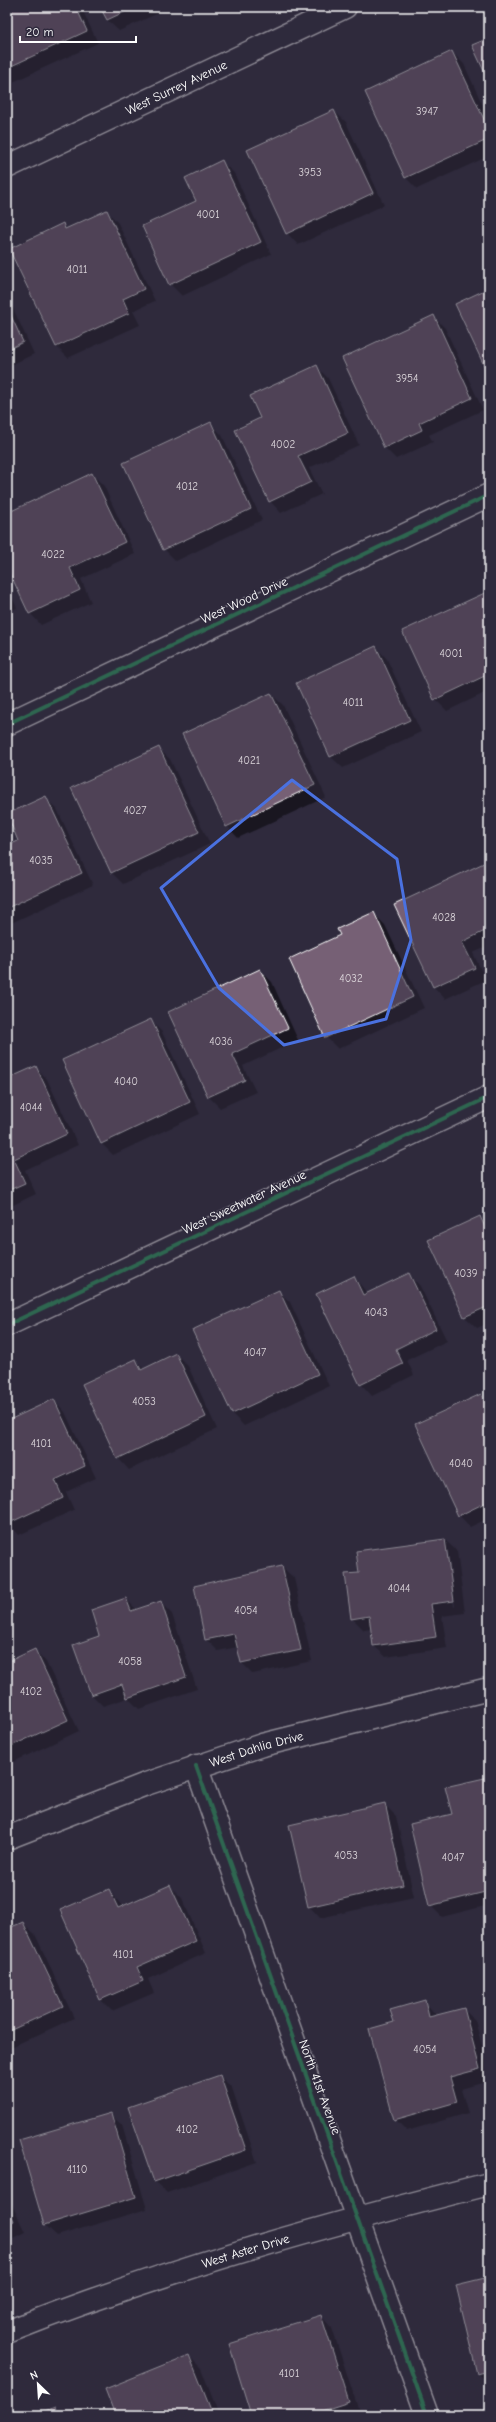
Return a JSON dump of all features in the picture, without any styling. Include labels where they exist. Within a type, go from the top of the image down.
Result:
[{"type":"street","name":"West Surrey Avenue","points":[[7,167],[345,7]]},
{"type":"street","name":"West Wood Drive","points":[[7,724],[489,495]]},
{"type":"street","name":"West Sweetwater Avenue","points":[[7,1325],[489,1097]]},
{"type":"street","name":"West Dahlia Drive","points":[[7,1838],[138,1786],[262,1745],[339,1725],[489,1690]]},
{"type":"street","name":"North 41st Avenue","points":[[196,1766],[427,2415]]},
{"type":"street","name":"West Aster Drive","points":[[7,2332],[95,2297],[305,2232],[489,2184]]},
{"type":"highlighted area","points":[[292,780],[397,859],[411,940],[386,1019],[284,1045],[219,988],[161,888],[235,829]]},
{"type":"building","points":[[7,7],[76,7],[87,31],[7,68]]},
{"type":"building","points":[[100,7],[135,7],[107,20]]},
{"type":"building","points":[[489,38],[489,82],[472,45]]},
{"type":"building","points":[[452,51],[489,130],[489,139],[405,178],[365,92]]},
{"type":"building","points":[[334,110],[373,193],[286,234],[247,150]]},
{"type":"building","points":[[222,160],[261,242],[169,285],[142,226],[196,201],[185,178]]},
{"type":"building","points":[[107,210],[144,289],[123,299],[129,313],[56,347],[9,249],[63,223],[65,229]]},
{"type":"building","points":[[489,288],[489,376],[455,304]]},
{"type":"building","points":[[7,307],[23,342],[7,350]]},
{"type":"building","points":[[434,315],[472,398],[419,423],[422,430],[384,448],[342,358]]},
{"type":"building","points":[[317,365],[348,433],[298,456],[311,482],[269,502],[235,430],[260,418],[250,396]]},
{"type":"building","points":[[211,422],[251,509],[163,550],[123,463]]},
{"type":"building","points":[[92,473],[125,542],[70,568],[80,590],[29,614],[7,567],[7,513]]},
{"type":"building","points":[[489,591],[489,674],[434,700],[402,631]]},
{"type":"building","points":[[376,646],[410,720],[330,757],[296,683]]},
{"type":"building","points":[[271,693],[315,785],[226,827],[182,734]]},
{"type":"building","points":[[159,747],[199,832],[111,873],[71,788]]},
{"type":"building","points":[[46,796],[82,873],[7,908],[7,846],[18,841],[7,814]]},
{"type":"building","points":[[486,862],[489,869],[489,929],[462,942],[475,968],[433,987],[394,905]]},
{"type":"building","points":[[374,912],[413,997],[325,1038],[289,959],[340,935],[337,929]]},
{"type":"building","points":[[260,969],[288,1028],[232,1054],[245,1080],[208,1097],[168,1012]]},
{"type":"building","points":[[151,1019],[190,1102],[101,1144],[62,1060]]},
{"type":"building","points":[[36,1066],[67,1134],[14,1159],[25,1183],[7,1191],[7,1079]]},
{"type":"building","points":[[480,1216],[487,1232],[489,1231],[489,1306],[464,1317],[428,1240]]},
{"type":"building","points":[[409,1273],[436,1329],[396,1349],[403,1364],[360,1385],[316,1294],[354,1276],[363,1295]]},
{"type":"building","points":[[279,1290],[318,1374],[232,1414],[192,1330]]},
{"type":"building","points":[[176,1353],[206,1417],[117,1459],[82,1384],[136,1359],[141,1370]]},
{"type":"building","points":[[481,1394],[489,1412],[489,1501],[458,1516],[415,1424]]},
{"type":"building","points":[[54,1399],[85,1466],[55,1480],[63,1498],[7,1524],[7,1421]]},
{"type":"building","points":[[445,1539],[454,1601],[431,1604],[436,1637],[373,1646],[369,1616],[351,1619],[345,1574],[359,1573],[356,1551]]},
{"type":"building","points":[[282,1566],[301,1650],[241,1663],[234,1634],[205,1640],[194,1586]]},
{"type":"building","points":[[126,1598],[131,1611],[161,1601],[186,1677],[127,1698],[122,1684],[91,1695],[73,1645],[99,1636],[91,1610]]},
{"type":"building","points":[[35,1649],[68,1720],[7,1748],[7,1662]]},
{"type":"building","points":[[489,1777],[489,1891],[429,1906],[410,1824],[452,1814],[445,1787]]},
{"type":"building","points":[[385,1803],[403,1885],[308,1907],[289,1825]]},
{"type":"building","points":[[170,1885],[196,1941],[137,1967],[143,1981],[100,2000],[60,1910],[109,1889],[118,1908]]},
{"type":"building","points":[[23,1922],[63,2006],[7,2032],[7,1929]]},
{"type":"building","points":[[425,2000],[429,2017],[464,2008],[480,2069],[450,2077],[457,2102],[394,2120],[369,2029],[394,2022],[390,2010]]},
{"type":"building","points":[[220,2075],[246,2150],[154,2182],[128,2107]]},
{"type":"building","points":[[111,2113],[136,2197],[44,2225],[19,2140]]},
{"type":"building","points":[[7,2205],[14,2221],[7,2224]]},
{"type":"building","points":[[489,2277],[489,2371],[477,2374],[456,2285]]},
{"type":"building","points":[[321,2315],[349,2402],[309,2415],[251,2415],[229,2344]]},
{"type":"building","points":[[189,2355],[213,2415],[115,2415],[105,2389]]},
{"type":"building","points":[[55,2407],[58,2415],[34,2415]]},
{"type":"cycle path","points":[[7,724],[489,495]]},
{"type":"cycle path","points":[[7,1325],[489,1097]]},
{"type":"cycle path","points":[[196,1766],[427,2415]]}]
